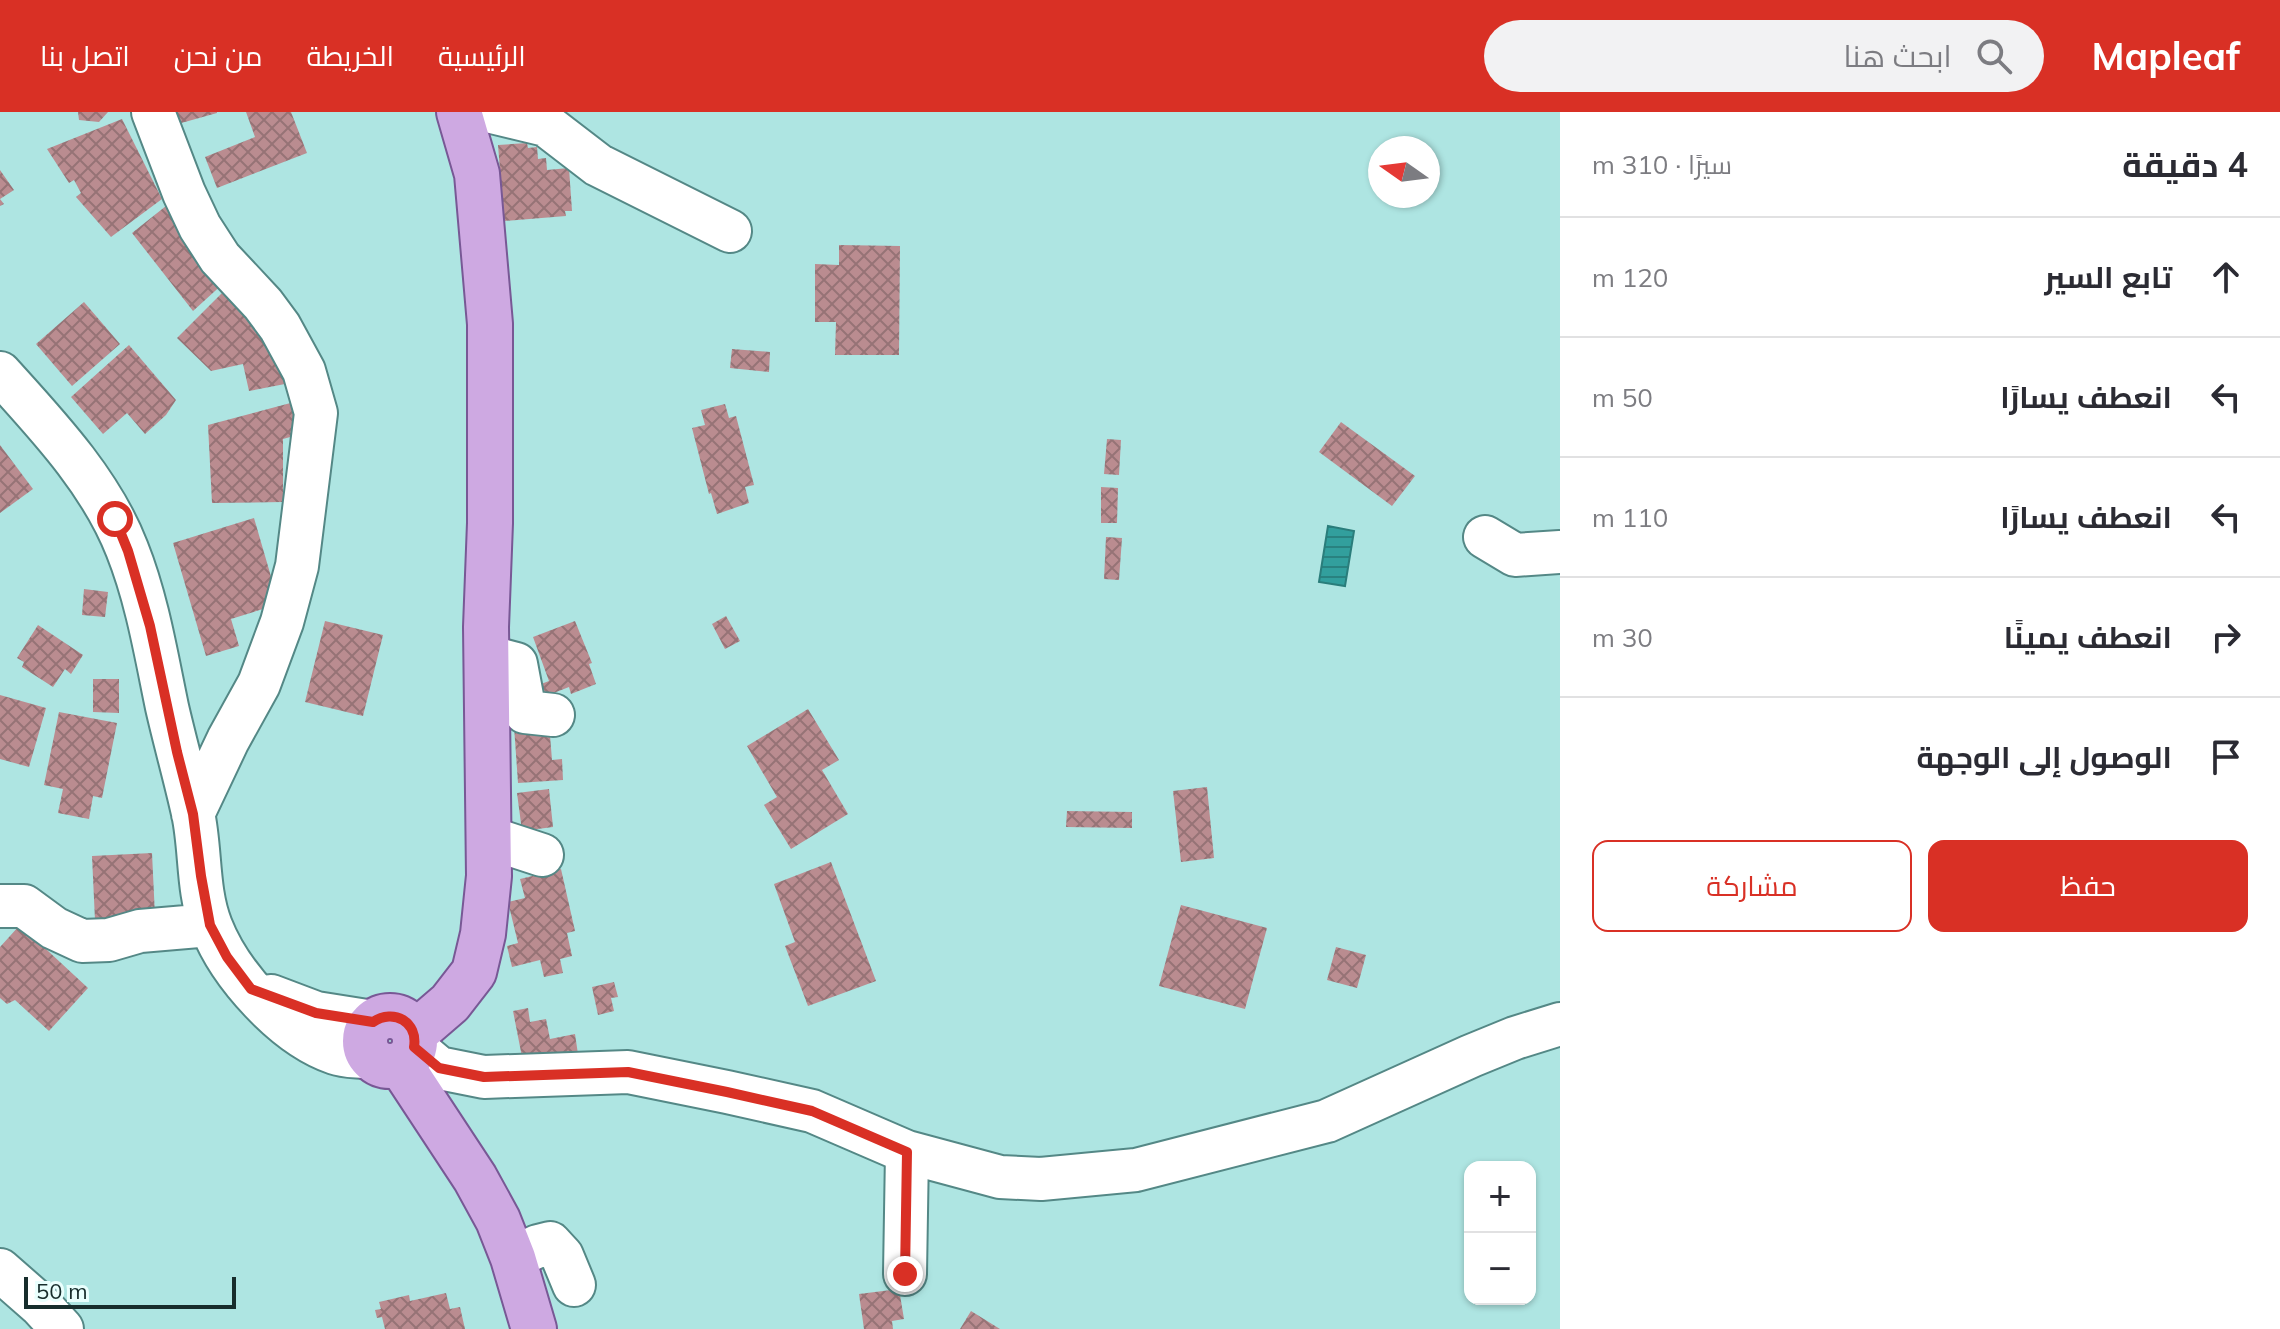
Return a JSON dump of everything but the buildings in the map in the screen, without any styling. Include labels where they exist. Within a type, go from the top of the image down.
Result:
[{"type":"main road","points":[[459,112],[477,174],[490,324],[486,656],[490,838],[483,934],[474,972],[450,1003],[395,1040],[498,1220],[534,1329]]},
{"type":"street","points":[[153,112],[200,227],[220,258],[280,327],[304,371],[316,413],[297,566],[282,622],[259,684],[193,814]]},
{"type":"street","points":[[492,112],[546,125],[598,165],[730,231]]},
{"type":"street","points":[[0,373],[41,419],[97,491],[128,551],[150,626],[193,814],[210,925],[227,957],[251,989],[395,1040],[439,1068],[484,1077],[628,1072],[812,1111],[907,1152],[1000,1177],[1041,1179],[1136,1170],[1327,1121],[1471,1056],[1560,1024]]},
{"type":"street","points":[[1485,537],[1515,555],[1560,552]]},
{"type":"street","points":[[486,656],[516,664],[525,712],[553,715]]},
{"type":"street","points":[[490,838],[542,855]]},
{"type":"street","points":[[0,906],[24,906],[54,928],[82,941],[109,940],[140,931],[210,925]]},
{"type":"street","points":[[905,1274],[907,1152]]},
{"type":"street","points":[[513,1258],[550,1243],[562,1256],[574,1285]]},
{"type":"street","points":[[0,1270],[62,1329]]},
{"type":"water","points":[[1328,526],[1354,531],[1345,586],[1319,582]]},
{"type":"route","points":[[115,519],[128,551],[150,626],[193,814],[210,925],[227,957],[251,989],[316,1013],[373,1022],[380,1017],[397,1016],[410,1026],[414,1034],[414,1047],[439,1068],[484,1077],[628,1072],[812,1111],[907,1152],[905,1274]]}]
